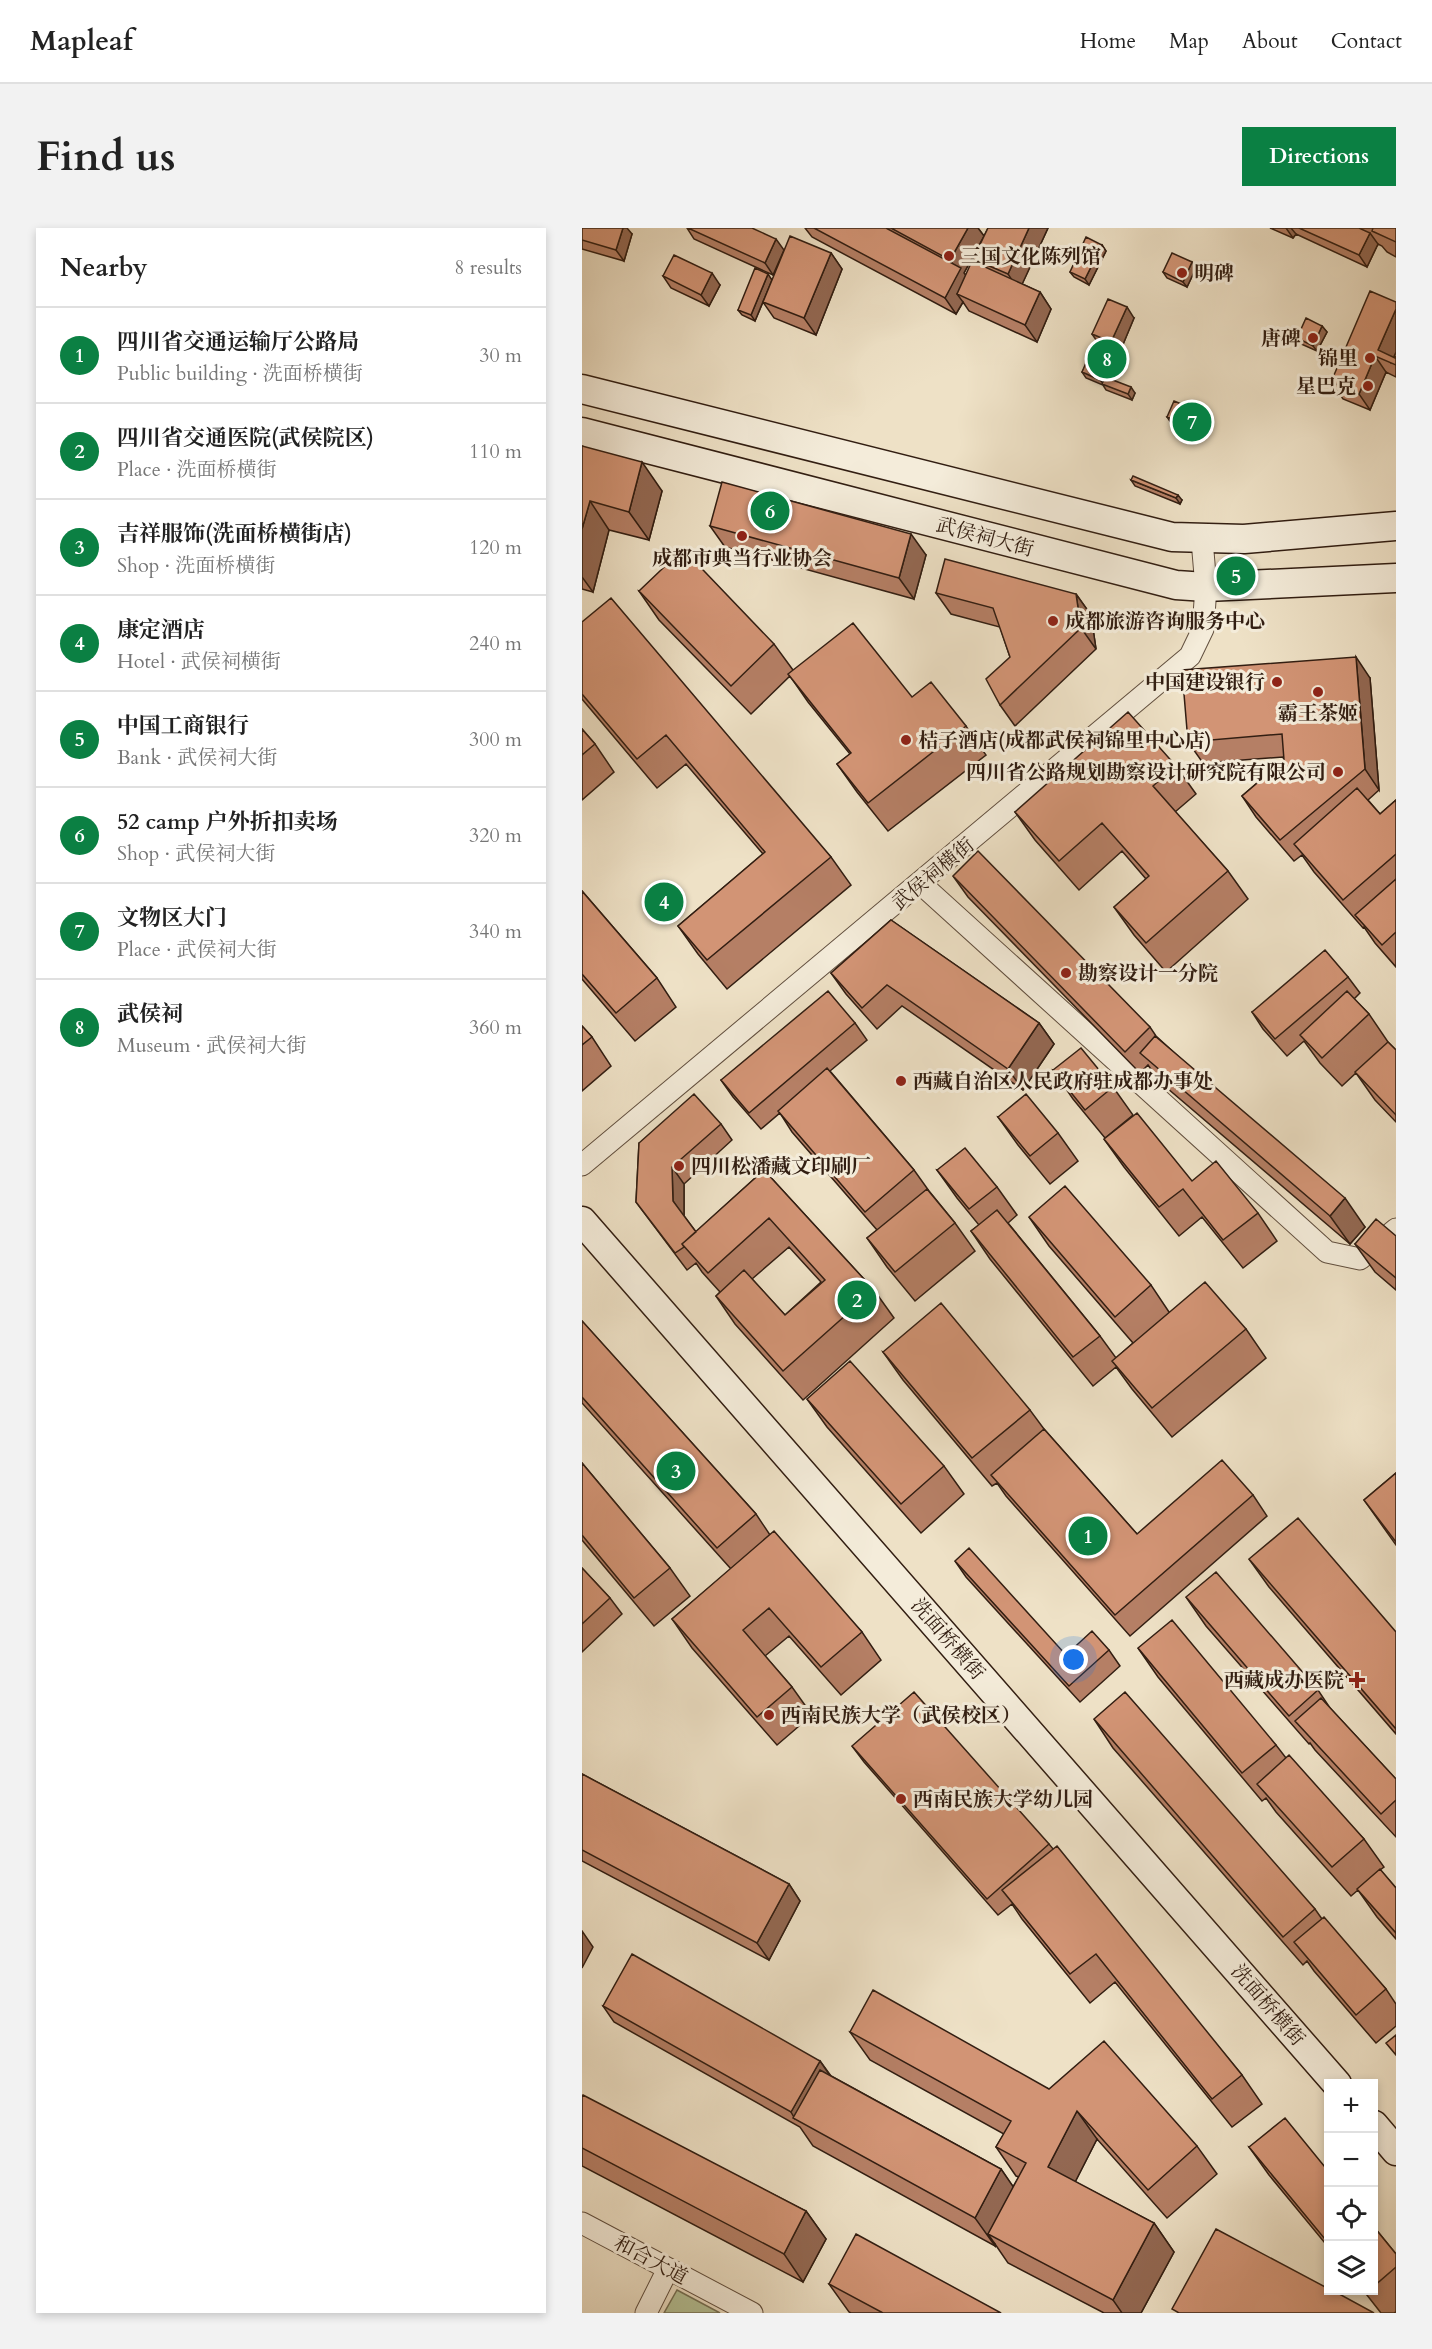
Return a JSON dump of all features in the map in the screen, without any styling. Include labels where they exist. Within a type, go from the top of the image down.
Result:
[{"type":"main road","points":[[582,389],[1143,532],[1202,540],[1396,526]]},
{"type":"main road","name":"武侯祠大街","points":[[582,432],[1143,578],[1206,587],[1396,578]]},
{"type":"main road","name":"洗面桥横街","points":[[582,1221],[1333,2079]]},
{"type":"main road","points":[[1378,2131],[1396,2151]]},
{"type":"street","name":"武侯祠横街","points":[[582,1165],[921,884],[1190,656],[1203,629],[1206,587],[1202,540]]},
{"type":"street","points":[[921,884],[1327,1252],[1360,1259],[1396,1229]]},
{"type":"street","name":"和合大道","points":[[582,2223],[752,2313]]},
{"type":"street","points":[[646,2313],[668,2269]]},
{"type":"green space","points":[[677,2290],[720,2313],[664,2313]]},
{"type":"building","points":[[582,228],[623,228],[616,250],[582,240]]},
{"type":"building","points":[[688,228],[752,228],[776,239],[765,263]]},
{"type":"building","points":[[814,228],[886,228],[961,268],[945,298]]},
{"type":"building","points":[[891,228],[968,228],[950,260]]},
{"type":"building","points":[[988,228],[1029,228],[1008,274],[973,259]]},
{"type":"building","points":[[1299,228],[1359,228],[1370,233],[1359,255]]},
{"type":"building","points":[[1373,228],[1396,228],[1396,242],[1372,231]]},
{"type":"building","points":[[790,236],[831,253],[804,318],[763,302]]},
{"type":"building","points":[[1086,237],[1102,245],[1085,279],[1070,272]]},
{"type":"building","points":[[1172,253],[1192,262],[1183,282],[1163,272]]},
{"type":"building","points":[[674,255],[712,273],[701,295],[663,276]]},
{"type":"building","points":[[972,261],[1040,292],[1025,325],[957,294]]},
{"type":"building","points":[[755,268],[768,274],[751,315],[738,310]]},
{"type":"building","points":[[1370,291],[1396,302],[1396,309],[1378,350],[1395,358],[1396,356],[1396,365],[1375,356],[1359,394],[1331,382]]},
{"type":"building","points":[[1108,299],[1127,307],[1111,342],[1092,334]]},
{"type":"building","points":[[1306,318],[1322,326],[1313,346],[1297,338]]},
{"type":"building","points":[[1095,342],[1113,350],[1100,380],[1082,372]]},
{"type":"building","points":[[1105,377],[1131,387],[1128,394],[1102,384]]},
{"type":"building","points":[[1174,401],[1208,415],[1201,431],[1167,417]]},
{"type":"building","points":[[582,446],[642,462],[629,512],[590,501],[582,529]]},
{"type":"building","points":[[1133,476],[1178,495],[1176,498],[1131,480]]},
{"type":"building","points":[[722,482],[911,534],[899,578],[710,526]]},
{"type":"building","points":[[683,549],[774,644],[731,686],[639,591]]},
{"type":"building","points":[[945,559],[1076,594],[1081,628],[1000,705],[986,679],[1010,657],[993,608],[936,593]]},
{"type":"building","points":[[611,598],[831,857],[707,960],[678,926],[765,852],[666,735],[637,759],[582,694],[582,622]]},
{"type":"building","name":"桔子酒店(成都武侯祠锦里中心店)","points":[[853,623],[912,697],[931,682],[966,726],[868,803],[837,764],[851,753],[788,674]]},
{"type":"building","name":"四川省公路规划勘察设计研究院有限公司","points":[[1356,657],[1365,769],[1280,840],[1242,796],[1284,760],[1282,734],[1188,742],[1182,670]]},
{"type":"building","points":[[1128,712],[1176,766],[1153,786],[1228,871],[1146,943],[1114,907],[1149,876],[1102,823],[1059,861],[1015,812]]},
{"type":"building","points":[[582,729],[595,744],[582,755]]},
{"type":"building","points":[[1357,788],[1380,814],[1396,800],[1396,854],[1343,900],[1294,844]]},
{"type":"building","name":"勘察设计一分院","points":[[978,851],[1150,1027],[1125,1052],[953,876]]},
{"type":"building","points":[[1396,879],[1396,932],[1382,945],[1355,915]]},
{"type":"building","points":[[582,891],[657,978],[616,1013],[582,974]]},
{"type":"building","points":[[891,920],[1039,1023],[1008,1069],[887,985],[862,1008],[831,973]]},
{"type":"building","points":[[1325,950],[1348,977],[1275,1039],[1252,1012]]},
{"type":"building","points":[[828,991],[855,1023],[749,1113],[721,1080]]},
{"type":"building","points":[[1347,991],[1369,1014],[1322,1058],[1300,1035]]},
{"type":"building","points":[[582,1026],[592,1037],[582,1045]]},
{"type":"building","points":[[1155,1036],[1345,1198],[1330,1216],[1140,1053]]},
{"type":"building","points":[[1388,1042],[1396,1050],[1396,1115],[1355,1072]]},
{"type":"building","points":[[1081,1048],[1113,1087],[1085,1110],[1053,1070]]},
{"type":"building","points":[[827,1068],[914,1170],[865,1212],[778,1111]]},
{"type":"building","points":[[694,1094],[721,1124],[672,1167],[673,1201],[696,1232],[682,1244],[684,1247],[675,1253],[636,1202],[639,1143]]},
{"type":"building","points":[[1026,1094],[1058,1133],[1030,1156],[998,1117]]},
{"type":"building","points":[[1137,1113],[1192,1181],[1216,1161],[1258,1213],[1223,1240],[1183,1189],[1159,1207],[1104,1139]]},
{"type":"building","points":[[965,1148],[997,1187],[969,1209],[937,1170]]},
{"type":"building","points":[[764,1170],[874,1290],[783,1371],[716,1296],[744,1270],[785,1315],[825,1280],[769,1218],[708,1273],[682,1244]]},
{"type":"building","points":[[1065,1186],[1151,1285],[1115,1317],[1029,1217]]},
{"type":"building","points":[[927,1189],[955,1223],[895,1272],[867,1238]]},
{"type":"building","points":[[997,1210],[1100,1336],[1073,1357],[971,1231]]},
{"type":"building","points":[[1376,1219],[1396,1236],[1396,1278],[1355,1244]]},
{"type":"building","points":[[1205,1282],[1246,1329],[1152,1408],[1112,1361]]},
{"type":"building","points":[[941,1303],[1030,1410],[972,1458],[883,1352]]},
{"type":"building","points":[[582,1321],[756,1514],[717,1548],[582,1397]]},
{"type":"building","points":[[850,1361],[944,1466],[901,1504],[807,1399]]},
{"type":"building","points":[[1044,1429],[1137,1534],[1222,1460],[1253,1495],[1115,1615],[991,1475]]},
{"type":"building","points":[[582,1463],[670,1568],[634,1598],[582,1535]]},
{"type":"building","points":[[1396,1473],[1396,1542],[1364,1500]]},
{"type":"building","points":[[1298,1518],[1396,1632],[1396,1729],[1249,1559]]},
{"type":"building","points":[[774,1531],[862,1632],[821,1667],[769,1608],[743,1630],[792,1687],[757,1717],[672,1619]]},
{"type":"building","points":[[969,1548],[1066,1655],[1092,1631],[1109,1650],[1069,1686],[955,1561]]},
{"type":"building","points":[[582,1568],[610,1598],[582,1624]]},
{"type":"building","points":[[1216,1572],[1318,1690],[1289,1716],[1186,1597]]},
{"type":"building","points":[[1172,1620],[1276,1745],[1242,1773],[1138,1648]]},
{"type":"building","points":[[914,1692],[1049,1844],[987,1899],[852,1746]]},
{"type":"building","points":[[1125,1692],[1315,1909],[1283,1937],[1094,1719]]},
{"type":"building","points":[[1321,1698],[1396,1779],[1396,1800],[1381,1814],[1295,1721]]},
{"type":"building","points":[[1289,1755],[1364,1839],[1332,1867],[1257,1784]]},
{"type":"building","points":[[582,1774],[789,1884],[757,1943],[582,1850]]},
{"type":"building","points":[[1057,1846],[1242,2075],[1212,2099],[1096,1954],[1070,1974],[1002,1890]]},
{"type":"building","points":[[1380,1869],[1396,1888],[1396,1933],[1357,1889]]},
{"type":"building","points":[[1324,1917],[1386,1989],[1356,2015],[1294,1942]]},
{"type":"building","points":[[632,1954],[820,2061],[791,2112],[603,2006]]},
{"type":"building","points":[[873,1990],[1049,2089],[1104,2041],[1197,2146],[1148,2190],[1077,2111],[1048,2167],[1154,2223],[1113,2300],[988,2234],[1026,2163],[996,2147],[1011,2121],[850,2032]]},
{"type":"building","points":[[1396,2035],[1396,2055],[1386,2043]]},
{"type":"building","points":[[820,2070],[1001,2169],[975,2218],[793,2118]]},
{"type":"building","points":[[583,2095],[806,2211],[784,2254],[582,2148]]},
{"type":"building","points":[[1285,2118],[1324,2166],[1324,2238],[1249,2147]]},
{"type":"building","points":[[1216,2229],[1324,2286],[1324,2295],[1341,2295],[1374,2313],[1179,2313],[1172,2309]]},
{"type":"building","points":[[1378,2232],[1396,2254],[1396,2267],[1378,2283]]},
{"type":"building","points":[[856,2234],[1001,2313],[883,2313],[829,2284]]},
{"type":"place","name":"三国文化陈列馆","points":[[949,256]]},
{"type":"place","name":"明碑","points":[[1182,273]]},
{"type":"place","name":"唐碑","points":[[1313,338]]},
{"type":"place","name":"锦里","points":[[1370,358]]},
{"type":"place","name":"武侯祠","points":[[1107,359]]},
{"type":"place","name":"星巴克","points":[[1368,386]]},
{"type":"place","name":"文物区大门","points":[[1192,422]]},
{"type":"place","name":"52 camp 户外折扣卖场","points":[[770,511]]},
{"type":"place","name":"成都市典当行业协会","points":[[742,536]]},
{"type":"place","name":"中国工商银行","points":[[1236,576]]},
{"type":"place","name":"成都旅游咨询服务中心","points":[[1053,621]]},
{"type":"place","name":"中国建设银行","points":[[1277,682]]},
{"type":"place","name":"霸王茶姬","points":[[1318,692]]},
{"type":"place","name":"桔子酒店(成都武侯祠锦里中心店)","points":[[906,740]]},
{"type":"place","name":"四川省公路规划勘察设计研究院有限公司","points":[[1338,772]]},
{"type":"place","name":"康定酒店","points":[[664,902]]},
{"type":"place","name":"勘察设计一分院","points":[[1066,973]]},
{"type":"place","name":"西藏自治区人民政府驻成都办事处","points":[[901,1081]]},
{"type":"place","name":"四川松潘藏文印刷厂","points":[[679,1166]]},
{"type":"place","name":"四川省交通医院(武侯院区)","points":[[857,1300]]},
{"type":"place","name":"吉祥服饰(洗面桥横街店)","points":[[676,1471]]},
{"type":"place","name":"四川省交通运输厅公路局","points":[[1088,1536]]},
{"type":"place","name":"西藏成办医院","points":[[1357,1680]]},
{"type":"place","name":"西南民族大学（武侯校区）","points":[[769,1715]]},
{"type":"place","name":"西南民族大学幼儿园","points":[[901,1799]]}]
